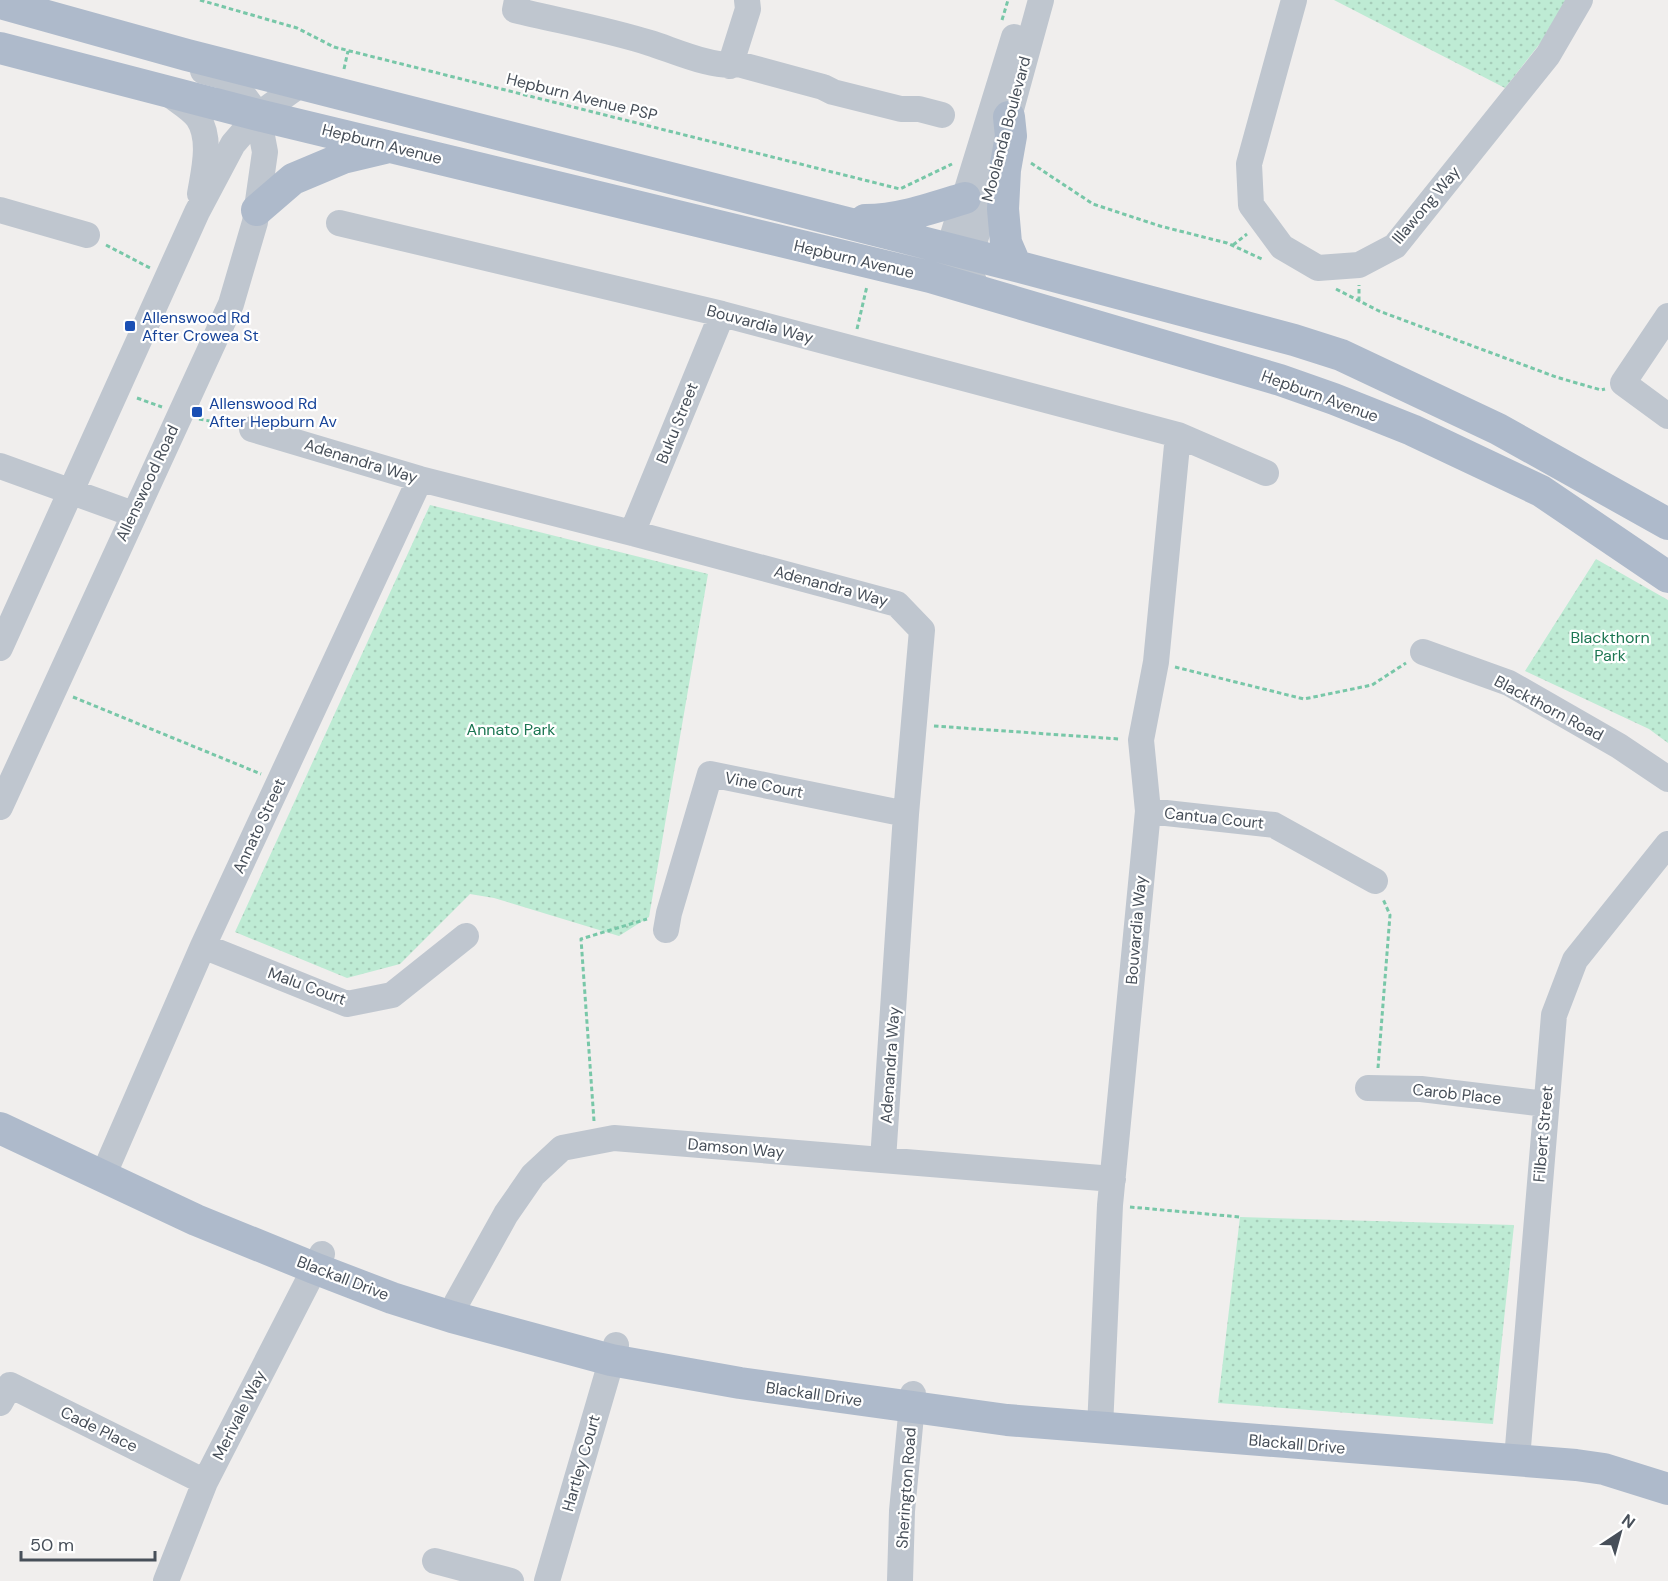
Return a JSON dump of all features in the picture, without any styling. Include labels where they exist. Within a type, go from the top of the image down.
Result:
[{"type":"main road","name":"Hepburn Avenue","points":[[0,3],[301,84],[963,252],[1294,340],[1341,355],[1498,429],[1668,524]]},
{"type":"main road","name":"Hepburn Avenue","points":[[0,48],[258,115],[977,289],[1280,380],[1392,422],[1541,491],[1668,577]]},
{"type":"main road","points":[[1009,117],[1011,136],[1005,170],[1003,209],[1006,243],[1016,266]]},
{"type":"main road","points":[[257,210],[292,179],[343,158],[392,147]]},
{"type":"main road","points":[[834,219],[881,220],[965,198]]},
{"type":"main road","name":"Blackall Drive","points":[[0,1111],[106,1169]]},
{"type":"main road","name":"Blackall Drive","points":[[0,1128],[238,1221],[318,1261],[385,1278],[455,1309],[542,1327],[613,1353],[920,1402],[1012,1408],[1100,1422],[1517,1452],[1594,1453],[1668,1472]]},
{"type":"main road","name":"Blackall Drive","points":[[1517,1452],[1604,1469],[1668,1489]]},
{"type":"street","points":[[517,0],[515,10],[649,42],[683,55],[730,66],[738,64],[901,109],[919,109],[942,115]]},
{"type":"street","points":[[730,66],[748,9],[747,0]]},
{"type":"street","name":"Moolanda Boulevard","points":[[977,289],[963,252],[953,235],[1024,0]]},
{"type":"street","name":"Moolanda Boulevard","points":[[930,277],[974,244],[1041,0]]},
{"type":"street","name":"Illawong Way","points":[[1294,0],[1249,164],[1251,205],[1282,247],[1318,268],[1359,265],[1395,246],[1548,55],[1580,0]]},
{"type":"street","name":"Allenswood Road","points":[[0,807],[231,304],[257,210],[265,152],[258,115],[236,85],[222,76],[96,42],[48,16]]},
{"type":"street","points":[[0,648],[73,491],[116,389],[197,212],[234,144],[258,115],[301,84]]},
{"type":"street","points":[[165,92],[197,117],[206,139],[204,171],[197,212]]},
{"type":"street","points":[[0,210],[87,235]]},
{"type":"street","name":"Bouvardia Way","points":[[339,223],[722,314],[1178,435],[1266,473]]},
{"type":"street","name":"Buku Street","points":[[632,532],[722,314]]},
{"type":"street","points":[[1668,316],[1623,383],[1668,416]]},
{"type":"street","name":"Adenandra Way","points":[[252,429],[420,479],[632,532],[897,604],[922,630],[906,814],[883,1160]]},
{"type":"street","name":"Bouvardia Way","points":[[1100,1422],[1110,1205],[1148,811],[1140,740],[1156,662],[1178,435]]},
{"type":"street","points":[[0,466],[133,514]]},
{"type":"street","name":"Annato Street","points":[[106,1169],[204,946],[420,479]]},
{"type":"street","name":"Blackthorn Road","points":[[1423,652],[1509,683],[1619,746],[1668,779]]},
{"type":"street","name":"Vine Court","points":[[668,921],[710,774],[906,814]]},
{"type":"street","name":"Cantua Court","points":[[1148,811],[1274,825],[1375,880]]},
{"type":"street","name":"Filbert Street","points":[[1517,1452],[1554,1015],[1575,960],[1668,844]]},
{"type":"street","name":"Malu Court","points":[[204,946],[347,1004],[392,995],[466,936]]},
{"type":"street","name":"Carob Place","points":[[1372,1088],[1421,1089],[1545,1104]]},
{"type":"street","name":"Damson Way","points":[[455,1309],[506,1214],[533,1175],[562,1148],[595,1140],[614,1138],[1113,1179]]},
{"type":"street","name":"Merivale Way","points":[[166,1581],[206,1482],[318,1261]]},
{"type":"street","name":"Hartley Court","points":[[547,1581],[613,1353]]},
{"type":"street","name":"Cade Place","points":[[0,1403],[10,1385],[206,1482]]},
{"type":"street","name":"Sherington Road","points":[[900,1581],[902,1510],[920,1402]]},
{"type":"street","name":"Sherington Road","points":[[916,1581],[920,1402]]},
{"type":"street","points":[[435,1561],[511,1581]]},
{"type":"path","name":"Hepburn Avenue PSP","points":[[200,0],[297,28],[334,47],[900,189],[957,161]]},
{"type":"path","points":[[87,235],[152,269]]},
{"type":"path","points":[[1156,662],[1304,699],[1372,685],[1423,652]]},
{"type":"path","points":[[54,690],[279,782]]},
{"type":"path","points":[[915,725],[1140,740]]},
{"type":"path","points":[[1372,1088],[1390,915],[1375,880]]},
{"type":"path","points":[[595,1140],[581,939],[668,921]]},
{"type":"path","points":[[1110,1205],[1240,1217]]},
{"type":"green space","points":[[1334,0],[1567,0],[1545,37],[1505,88]]},
{"type":"green space","name":"Annato Park","points":[[430,505],[708,574],[649,917],[619,936],[494,898],[470,894],[400,964],[347,978],[235,932]]},
{"type":"green space","name":"Blackthorn Park","points":[[1596,559],[1668,600],[1668,743],[1649,729],[1525,671]]},
{"type":"green space","points":[[1240,1217],[1514,1225],[1493,1424],[1218,1403]]},
{"type":"place","name":"Allenswood Rd After Crowea St","points":[[130,326]]},
{"type":"place","name":"Allenswood Rd After Hepburn Av","points":[[197,412]]}]
